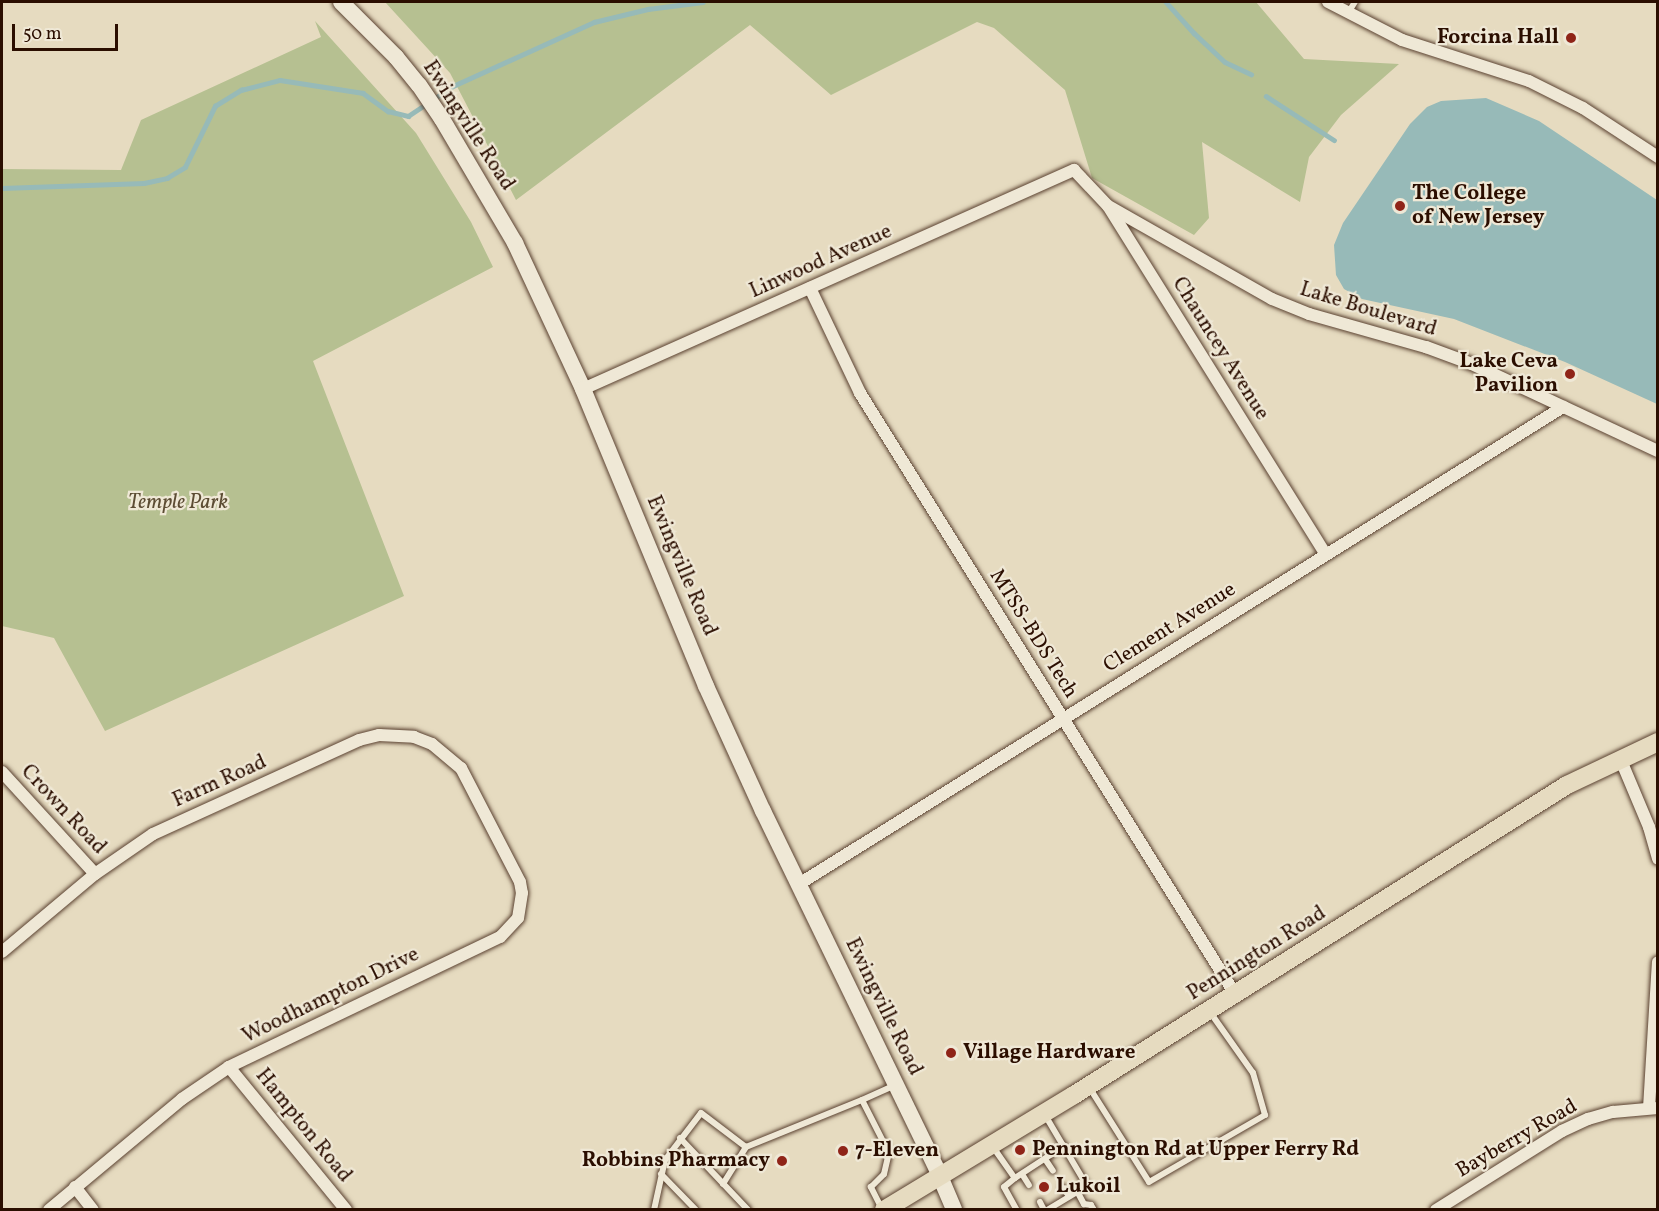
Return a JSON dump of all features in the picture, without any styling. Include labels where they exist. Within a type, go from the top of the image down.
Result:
[{"type":"main road","name":"Ewingville Road","points":[[341,2],[396,57],[419,86],[442,119],[515,243],[583,389],[706,686],[954,1209]]},
{"type":"main road","name":"Pennington Road","points":[[883,1209],[1089,1086],[1522,813],[1620,758],[1658,742]]},
{"type":"street","points":[[1328,2],[1391,35],[1529,81],[1583,108],[1658,157]]},
{"type":"street","name":"Linwood Avenue","points":[[583,389],[1074,170]]},
{"type":"street","name":"Chauncey Avenue","points":[[1074,170],[1108,206],[1325,554]]},
{"type":"street","name":"Lake Boulevard","points":[[1108,206],[1272,299],[1308,314],[1444,354],[1658,451]]},
{"type":"street","name":"MTSS-BDS Tech","points":[[810,288],[860,393],[1235,994]]},
{"type":"street","name":"Clement Avenue","points":[[799,884],[1563,407]]},
{"type":"street","name":"Farm Road","points":[[2,952],[95,874],[153,834],[359,740],[397,734],[432,744],[448,754],[471,782]]},
{"type":"street","points":[[1620,758],[1649,826],[1658,859]]},
{"type":"street","name":"Crown Road","points":[[2,772],[95,874]]},
{"type":"street","name":"Woodhampton Drive","points":[[49,1209],[182,1100],[229,1067],[489,942],[510,929],[522,906],[520,882],[471,782]]},
{"type":"street","points":[[1653,1108],[1658,962]]},
{"type":"street","name":"Hampton Road","points":[[229,1067],[346,1209]]},
{"type":"street","name":"Bayberry Road","points":[[1436,1209],[1562,1131],[1613,1112],[1653,1108]]},
{"type":"street","points":[[75,1187],[93,1209]]},
{"type":"lane","points":[[1348,13],[1355,2]]},
{"type":"lane","points":[[1089,1086],[1149,1182],[1265,1115],[1253,1073],[1210,1011]]},
{"type":"lane","points":[[723,1184],[746,1146],[895,1085]]},
{"type":"lane","points":[[862,1100],[889,1153],[884,1174],[871,1187],[883,1209]]},
{"type":"lane","points":[[654,1209],[664,1160],[701,1113],[746,1146]]},
{"type":"lane","points":[[1040,1202],[1046,1209],[1086,1186],[1044,1113]]},
{"type":"lane","points":[[680,1138],[748,1209]]},
{"type":"lane","points":[[991,1144],[1015,1178]]},
{"type":"lane","points":[[1017,1209],[1004,1187],[1064,1146]]},
{"type":"lane","points":[[1045,1159],[1053,1171]]},
{"type":"lane","points":[[661,1174],[696,1209]]},
{"type":"lane","points":[[1022,1174],[1029,1185]]},
{"type":"lane","points":[[1063,1188],[1068,1196]]},
{"type":"lane","points":[[1077,1191],[1084,1207],[1091,1205],[1094,1209]]},
{"type":"green space","points":[[385,2],[1256,2],[1304,59],[1399,64],[1341,115],[1309,157],[1300,202],[1202,142],[1209,218],[1194,235],[1092,178],[1065,90],[994,28],[977,22],[831,95],[750,25],[516,200],[450,73]]},
{"type":"green space","name":"Temple Park","points":[[315,21],[416,133],[471,222],[493,267],[313,361],[404,596],[105,731],[54,638],[2,626],[2,169],[121,170],[141,120],[321,37]]},
{"type":"water","points":[[1486,98],[1539,121],[1657,200],[1657,404],[1565,362],[1454,319],[1362,299],[1344,289],[1336,275],[1334,245],[1343,223],[1410,124],[1427,107],[1441,101]]},
{"type":"waterway","points":[[2,188],[144,183],[167,178],[185,167],[215,106],[241,90],[280,80],[363,93],[388,111],[408,116],[453,86],[594,22],[648,9],[703,2]]},
{"type":"waterway","points":[[1166,2],[1225,62],[1251,74]]},
{"type":"waterway","points":[[1266,96],[1334,140]]},
{"type":"place","name":"Forcina Hall","points":[[1571,38]]},
{"type":"place","name":"The College of New Jersey","points":[[1400,206]]},
{"type":"place","name":"Lake Ceva Pavilion","points":[[1570,374]]},
{"type":"place","name":"Village Hardware","points":[[951,1053]]},
{"type":"place","name":"Pennington Rd at Upper Ferry Rd","points":[[1020,1150]]},
{"type":"place","name":"7-Eleven","points":[[843,1151]]},
{"type":"place","name":"Robbins Pharmacy","points":[[782,1161]]},
{"type":"place","name":"Lukoil","points":[[1044,1187]]}]
